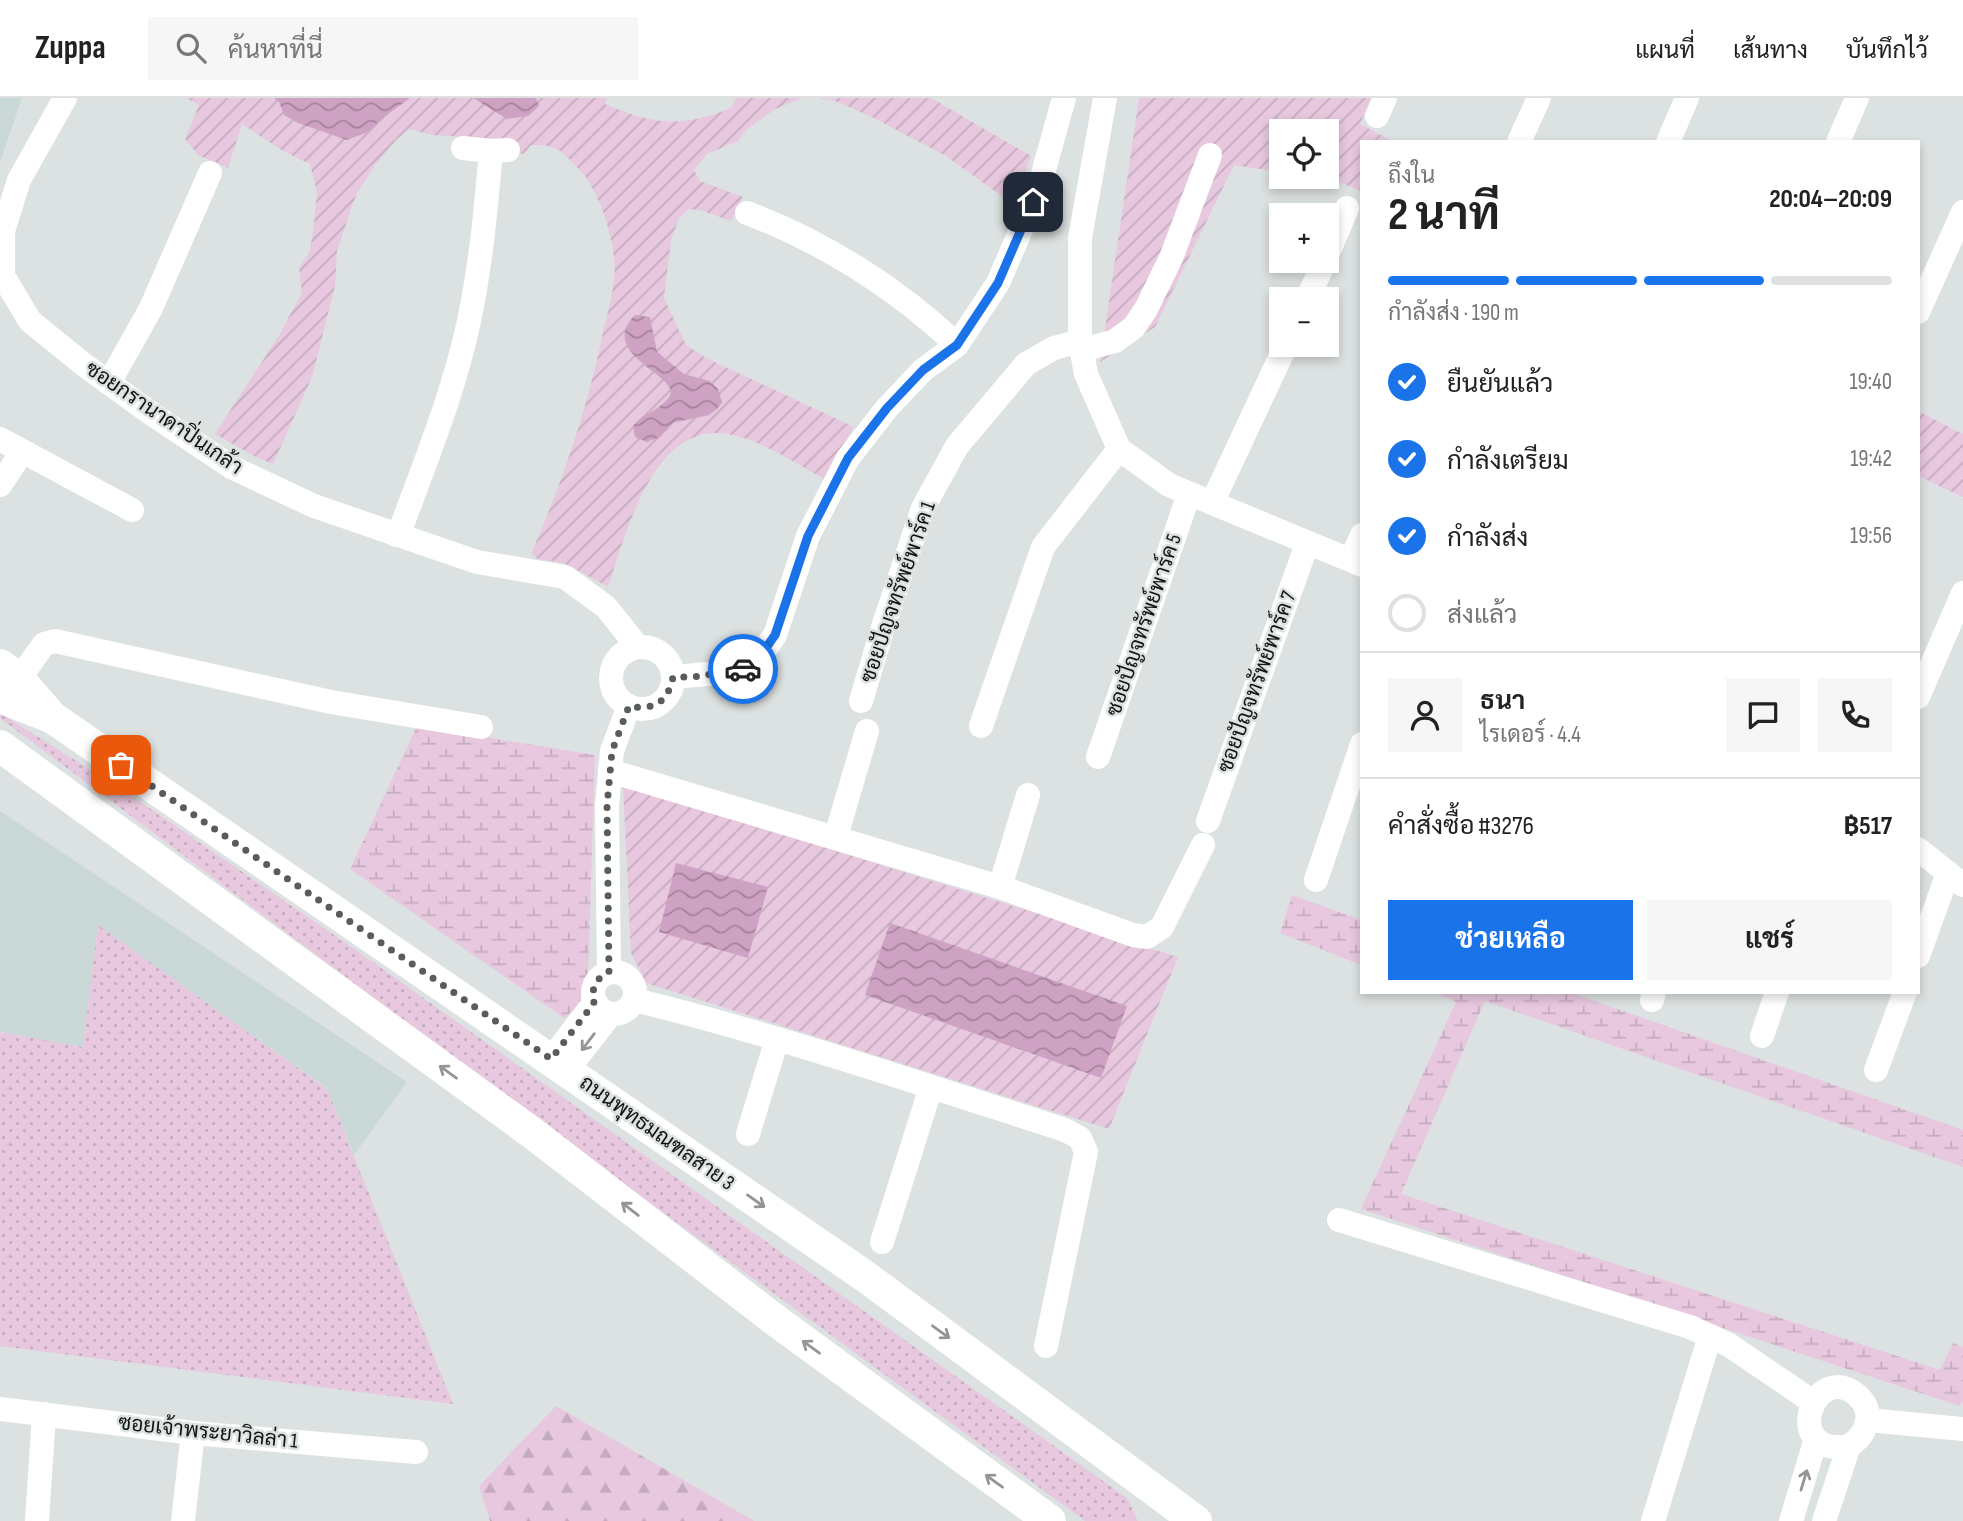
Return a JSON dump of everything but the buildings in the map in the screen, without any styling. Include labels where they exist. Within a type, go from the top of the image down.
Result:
[{"type":"main road","name":"ถนนพุทธมณฑลสาย 3","points":[[6,681],[53,718],[866,1277],[1196,1521]]},
{"type":"main road","points":[[2,749],[535,1136],[775,1320],[1049,1521]]},
{"type":"main road","points":[[1136,1477],[1153,1495],[1163,1521]]},
{"type":"street","name":"ซอยกรานาดาปิ่นเกล้า","points":[[65,98],[19,180],[3,231],[3,276],[30,321],[109,383],[233,468],[314,506],[477,562],[565,577],[606,607],[638,647],[651,648],[662,654],[670,664],[673,677]]},
{"type":"street","points":[[638,647],[620,656],[611,674],[615,693],[629,706],[641,709],[664,699],[673,677],[741,671],[761,655],[775,635],[808,536],[848,458],[887,408],[923,370],[957,345],[998,283],[1039,188],[1064,98]]},
{"type":"street","points":[[1105,98],[1080,238],[1081,345],[1086,374],[1119,449],[1169,485],[1307,544],[1356,562],[1360,544]]},
{"type":"street","points":[[1520,140],[1538,98]]},
{"type":"street","points":[[1669,140],[1687,98]]},
{"type":"street","points":[[1839,140],[1857,98]]},
{"type":"street","points":[[396,535],[441,422],[469,323],[500,150],[463,148]]},
{"type":"street","name":"ซอยปัญจทรัพย์พาร์ค 1","points":[[861,701],[923,508],[957,446],[1026,364],[1054,348],[1115,341],[1134,327],[1171,258],[1210,155]]},
{"type":"street","points":[[109,383],[151,308],[210,173]]},
{"type":"street","points":[[1339,227],[1347,208]]},
{"type":"street","points":[[1920,308],[1963,212]]},
{"type":"street","points":[[747,213],[780,225],[838,256],[924,313],[957,345]]},
{"type":"street","points":[[1212,503],[1280,357]]},
{"type":"street","points":[[0,439],[132,510]]},
{"type":"street","points":[[981,726],[1044,547],[1119,449]]},
{"type":"street","points":[[0,485],[22,452]]},
{"type":"street","name":"ซอยปัญจทรัพย์พาร์ค 5","points":[[1098,757],[1189,494]]},
{"type":"street","name":"ซอยปัญจทรัพย์พาร์ค 7","points":[[1208,821],[1307,544]]},
{"type":"street","points":[[1920,692],[1963,593]]},
{"type":"street","points":[[6,681],[44,644],[55,641],[331,702],[481,727]]},
{"type":"street","points":[[609,972],[607,806],[612,751],[629,706]]},
{"type":"street","points":[[836,836],[867,731]]},
{"type":"street","points":[[1316,880],[1360,750]]},
{"type":"street","points":[[610,771],[836,836],[1000,887],[1133,935],[1147,937],[1162,927],[1203,845]]},
{"type":"street","points":[[1000,887],[1028,795]]},
{"type":"street","points":[[1920,851],[1956,879],[1920,952]]},
{"type":"street","points":[[609,972],[624,974],[634,985],[635,1000],[629,1009],[620,1014],[602,1009],[592,993],[600,976],[609,972]]},
{"type":"street","points":[[1762,1036],[1776,994]]},
{"type":"street","points":[[1876,1070],[1904,994]]},
{"type":"street","points":[[635,1000],[777,1039],[1065,1130],[1080,1138],[1086,1152],[1046,1346]]},
{"type":"street","points":[[559,1065],[602,1009]]},
{"type":"street","points":[[748,1134],[777,1039]]},
{"type":"street","points":[[882,1242],[931,1087]]},
{"type":"street","points":[[1339,1220],[1690,1327],[1729,1345],[1813,1402]]},
{"type":"street","points":[[1653,1521],[1710,1336]]},
{"type":"street","points":[[1842,1388],[1852,1392],[1861,1399],[1866,1409],[1868,1420],[1865,1431],[1849,1446],[1826,1446],[1816,1439],[1808,1421],[1813,1402],[1830,1389],[1842,1388]]},
{"type":"street","name":"ซอยเจ้าพระยาวิลล่า 1","points":[[0,1409],[193,1433],[416,1452]]},
{"type":"street","points":[[37,1521],[44,1414]]},
{"type":"street","points":[[1868,1420],[1963,1429]]},
{"type":"street","points":[[183,1521],[193,1433]]},
{"type":"street","points":[[1791,1521],[1816,1439]]},
{"type":"street","points":[[1824,1521],[1849,1446]]},
{"type":"shaded area","points":[[0,98],[22,98],[0,163]]},
{"type":"shaded area","points":[[0,811],[407,1082],[354,1155],[327,1088],[98,926],[83,1047],[0,1032]]},
{"type":"green space","points":[[186,98],[607,98],[605,104],[638,116],[653,120],[682,121],[731,108],[736,98],[803,98],[775,109],[746,130],[738,141],[707,154],[694,170],[700,181],[743,197],[731,221],[689,209],[679,218],[671,240],[664,298],[686,345],[706,358],[854,427],[824,479],[772,450],[729,434],[716,433],[693,438],[674,450],[657,469],[644,491],[632,516],[608,587],[564,563],[538,559],[531,554],[581,421],[610,301],[615,266],[611,237],[601,206],[588,180],[559,150],[531,145],[525,153],[516,155],[497,139],[432,135],[409,129],[375,165],[356,195],[337,251],[335,286],[312,377],[273,464],[254,456],[215,434],[278,337],[302,293],[299,268],[310,251],[317,192],[310,164],[283,151],[242,124],[228,168],[198,155],[185,139],[199,105]]},
{"type":"green space","points":[[819,98],[931,98],[1031,156],[1014,205],[946,156],[874,118],[833,100]]},
{"type":"green space","points":[[1139,98],[1371,98],[1360,124],[1390,140],[1360,140],[1360,191],[1339,182],[1339,119],[1269,119],[1269,170],[1234,165],[1155,327],[1100,362]]},
{"type":"green space","points":[[1920,412],[1963,434],[1963,497],[1920,477]]},
{"type":"green space","points":[[0,713],[126,792],[353,948],[1127,1498],[1138,1521],[1085,1521],[557,1135],[0,718]]},
{"type":"green space","points":[[417,726],[595,755],[588,976],[582,987],[580,1005],[564,1018],[350,869]]},
{"type":"green space","points":[[623,785],[1178,957],[1109,1129],[646,983],[631,953]]},
{"type":"green space","points":[[1292,895],[1360,920],[1360,965],[1280,933]]},
{"type":"green space","points":[[98,925],[327,1089],[453,1404],[0,1346],[0,1032],[83,1047]]},
{"type":"green space","points":[[1438,994],[1575,994],[1963,1130],[1963,1167],[1485,1001],[1401,1194],[1940,1370],[1953,1343],[1963,1347],[1963,1400],[1960,1406],[1361,1209],[1456,1002]]},
{"type":"green space","points":[[556,1406],[754,1521],[490,1521],[479,1486]]},
{"type":"water","points":[[274,98],[410,98],[368,132],[347,140],[298,123],[284,115],[279,102]]},
{"type":"water","points":[[473,98],[536,98],[539,106],[528,116],[507,119]]},
{"type":"water","points":[[635,315],[650,317],[657,352],[684,374],[710,381],[718,389],[722,402],[709,415],[672,423],[660,437],[647,442],[635,437],[633,426],[667,400],[670,388],[632,352],[625,341],[626,329]]},
{"type":"water","points":[[676,863],[768,887],[748,958],[659,932]]},
{"type":"water","points":[[890,923],[1127,1006],[1101,1078],[865,995]]},
{"type":"way so far","points":[[121,765],[551,1059],[594,1003],[594,984],[600,976],[609,972],[607,806],[612,751],[629,706],[641,709],[664,699],[673,677],[693,677],[743,669]]},
{"type":"route","points":[[743,669],[761,655],[775,635],[808,536],[848,458],[887,408],[923,370],[957,345],[998,283],[1033,202]]}]
